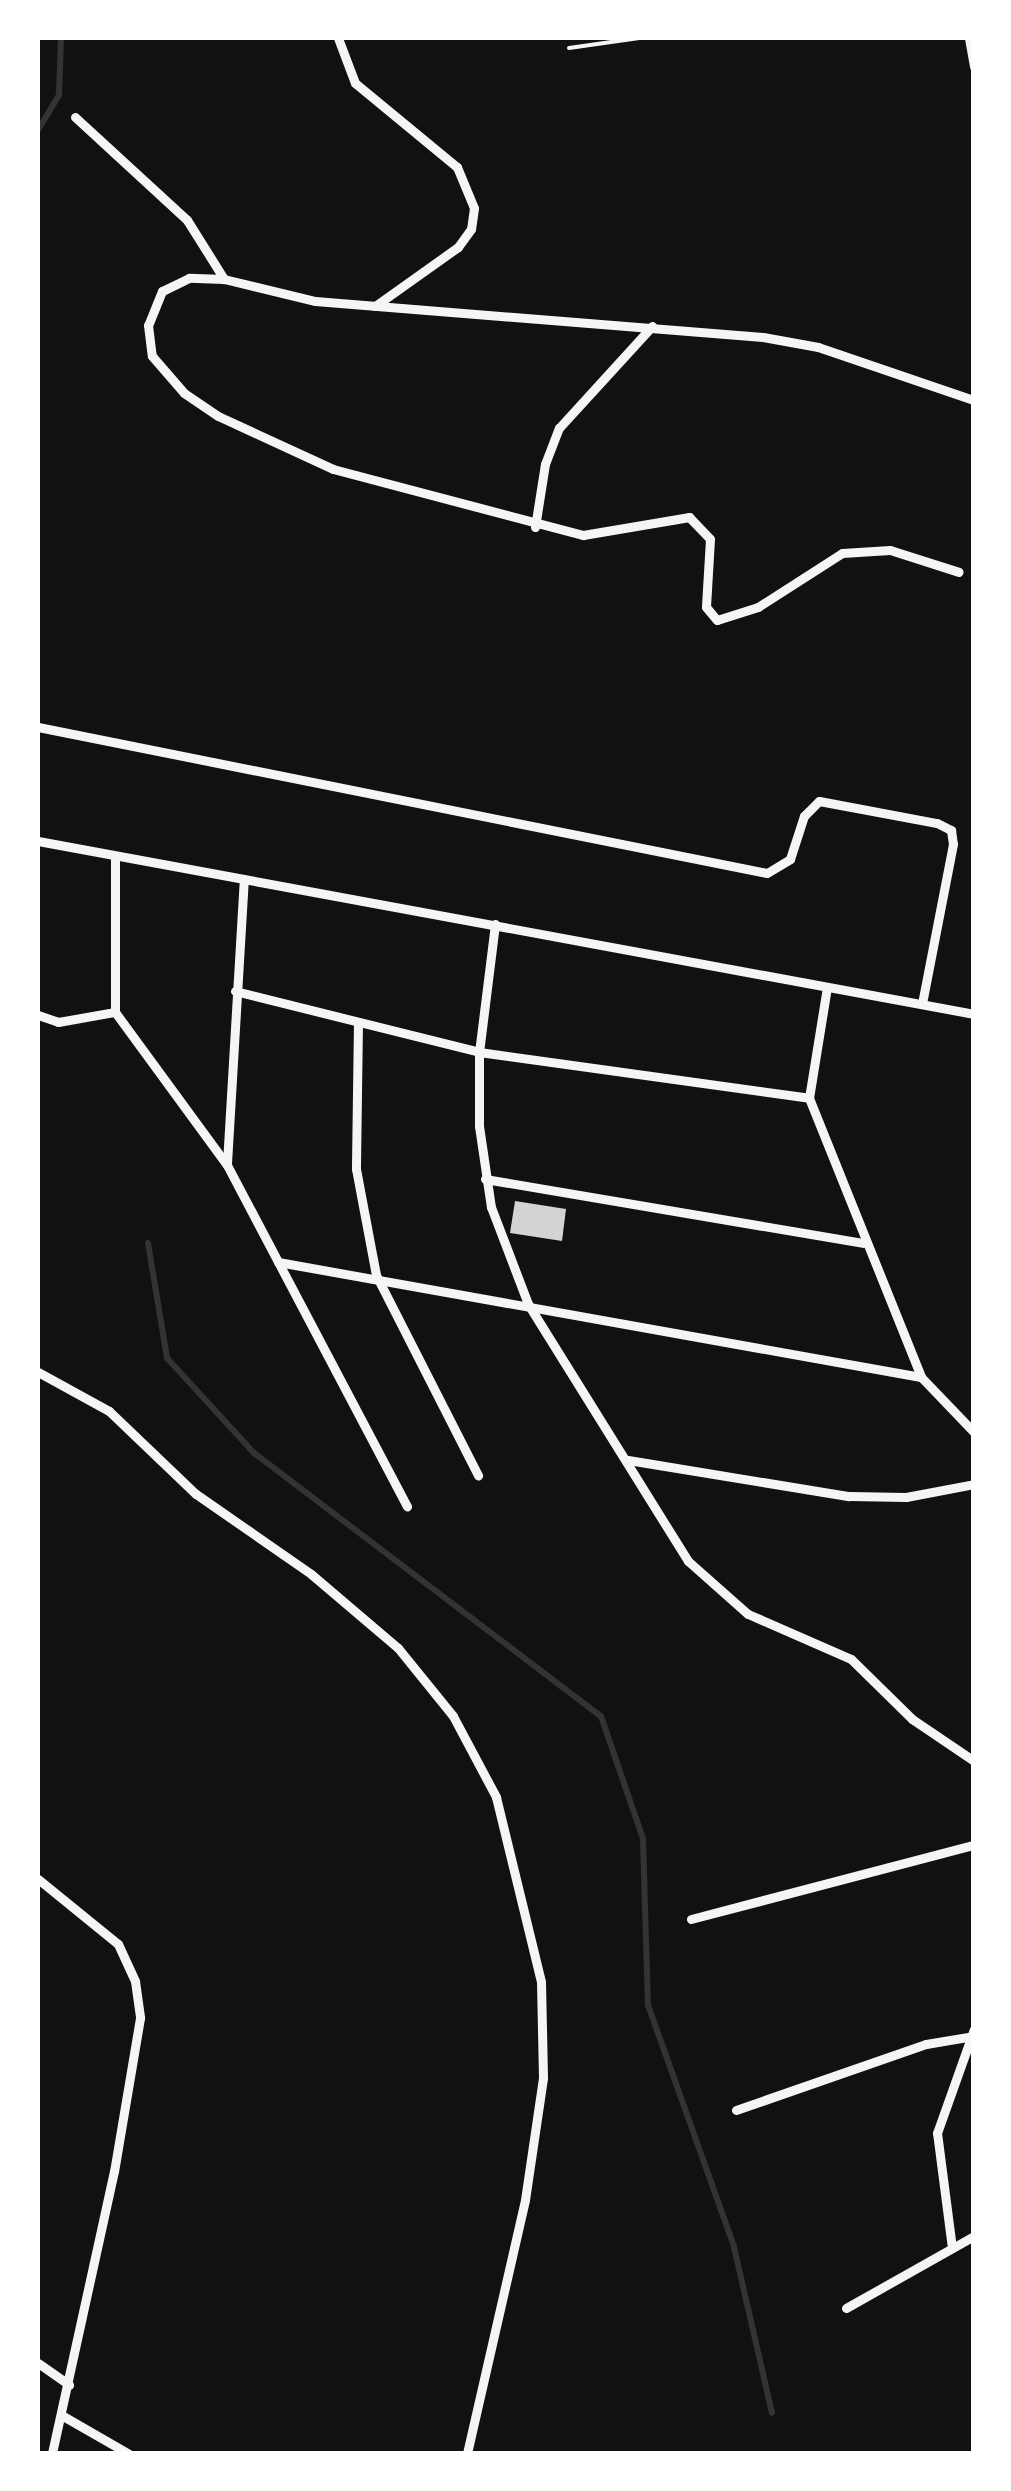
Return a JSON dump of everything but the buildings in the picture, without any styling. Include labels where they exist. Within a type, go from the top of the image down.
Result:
[{"type":"street","points":[[338,38],[355,84],[457,168],[474,208],[471,229],[458,247],[374,307]]},
{"type":"street","points":[[969,38],[974,67]]},
{"type":"street","points":[[75,117],[186,220],[224,278]]},
{"type":"street","points":[[959,572],[890,550],[842,554],[758,607],[716,620],[706,607],[710,539],[697,520],[668,516],[597,535],[535,527],[333,469],[262,440],[184,393],[152,356],[151,314],[173,282],[224,278],[315,301],[652,326],[818,347],[974,400]]},
{"type":"street","points":[[535,527],[545,464],[559,428],[652,326]]},
{"type":"street","points":[[38,727],[756,870],[782,867],[804,816],[819,801],[951,830],[922,1003]]},
{"type":"street","points":[[38,842],[974,1014]]},
{"type":"street","points":[[115,856],[115,1012],[227,1165],[407,1507]]},
{"type":"street","points":[[227,1165],[244,881]]},
{"type":"street","points":[[495,924],[479,1052],[485,1179],[528,1304],[688,1561],[748,1614],[852,1659],[912,1718],[974,1762]]},
{"type":"street","points":[[826,987],[810,1098],[863,1243],[921,1377],[974,1432]]},
{"type":"street","points":[[235,991],[479,1052],[810,1098]]},
{"type":"street","points":[[38,1016],[58,1022],[115,1012]]},
{"type":"street","points":[[358,1022],[356,1170],[376,1275],[478,1476]]},
{"type":"street","points":[[485,1179],[863,1243]]},
{"type":"street","points":[[278,1262],[376,1275],[921,1377]]},
{"type":"street","points":[[38,1372],[109,1411],[196,1494],[374,1625],[454,1716],[496,1797],[541,1982],[543,2078],[525,2200],[468,2454]]},
{"type":"street","points":[[628,1460],[850,1496],[906,1497],[974,1484]]},
{"type":"street","points":[[691,1919],[974,1845]]},
{"type":"street","points":[[38,1879],[118,1944],[135,1982],[140,2018],[63,2416],[52,2454]]},
{"type":"street","points":[[736,2110],[926,2044],[973,2034]]},
{"type":"street","points":[[952,2248],[937,2133],[973,2034]]},
{"type":"street","points":[[846,2308],[974,2236]]},
{"type":"street","points":[[38,2364],[69,2386]]},
{"type":"street","points":[[63,2416],[129,2454]]},
{"type":"lane","points":[[568,48],[639,38]]},
{"type":"waterway","points":[[38,130],[59,95],[61,38]]},
{"type":"waterway","points":[[148,1243],[167,1358],[254,1453],[601,1716],[643,1839],[648,2005],[734,2247],[772,2413]]}]
